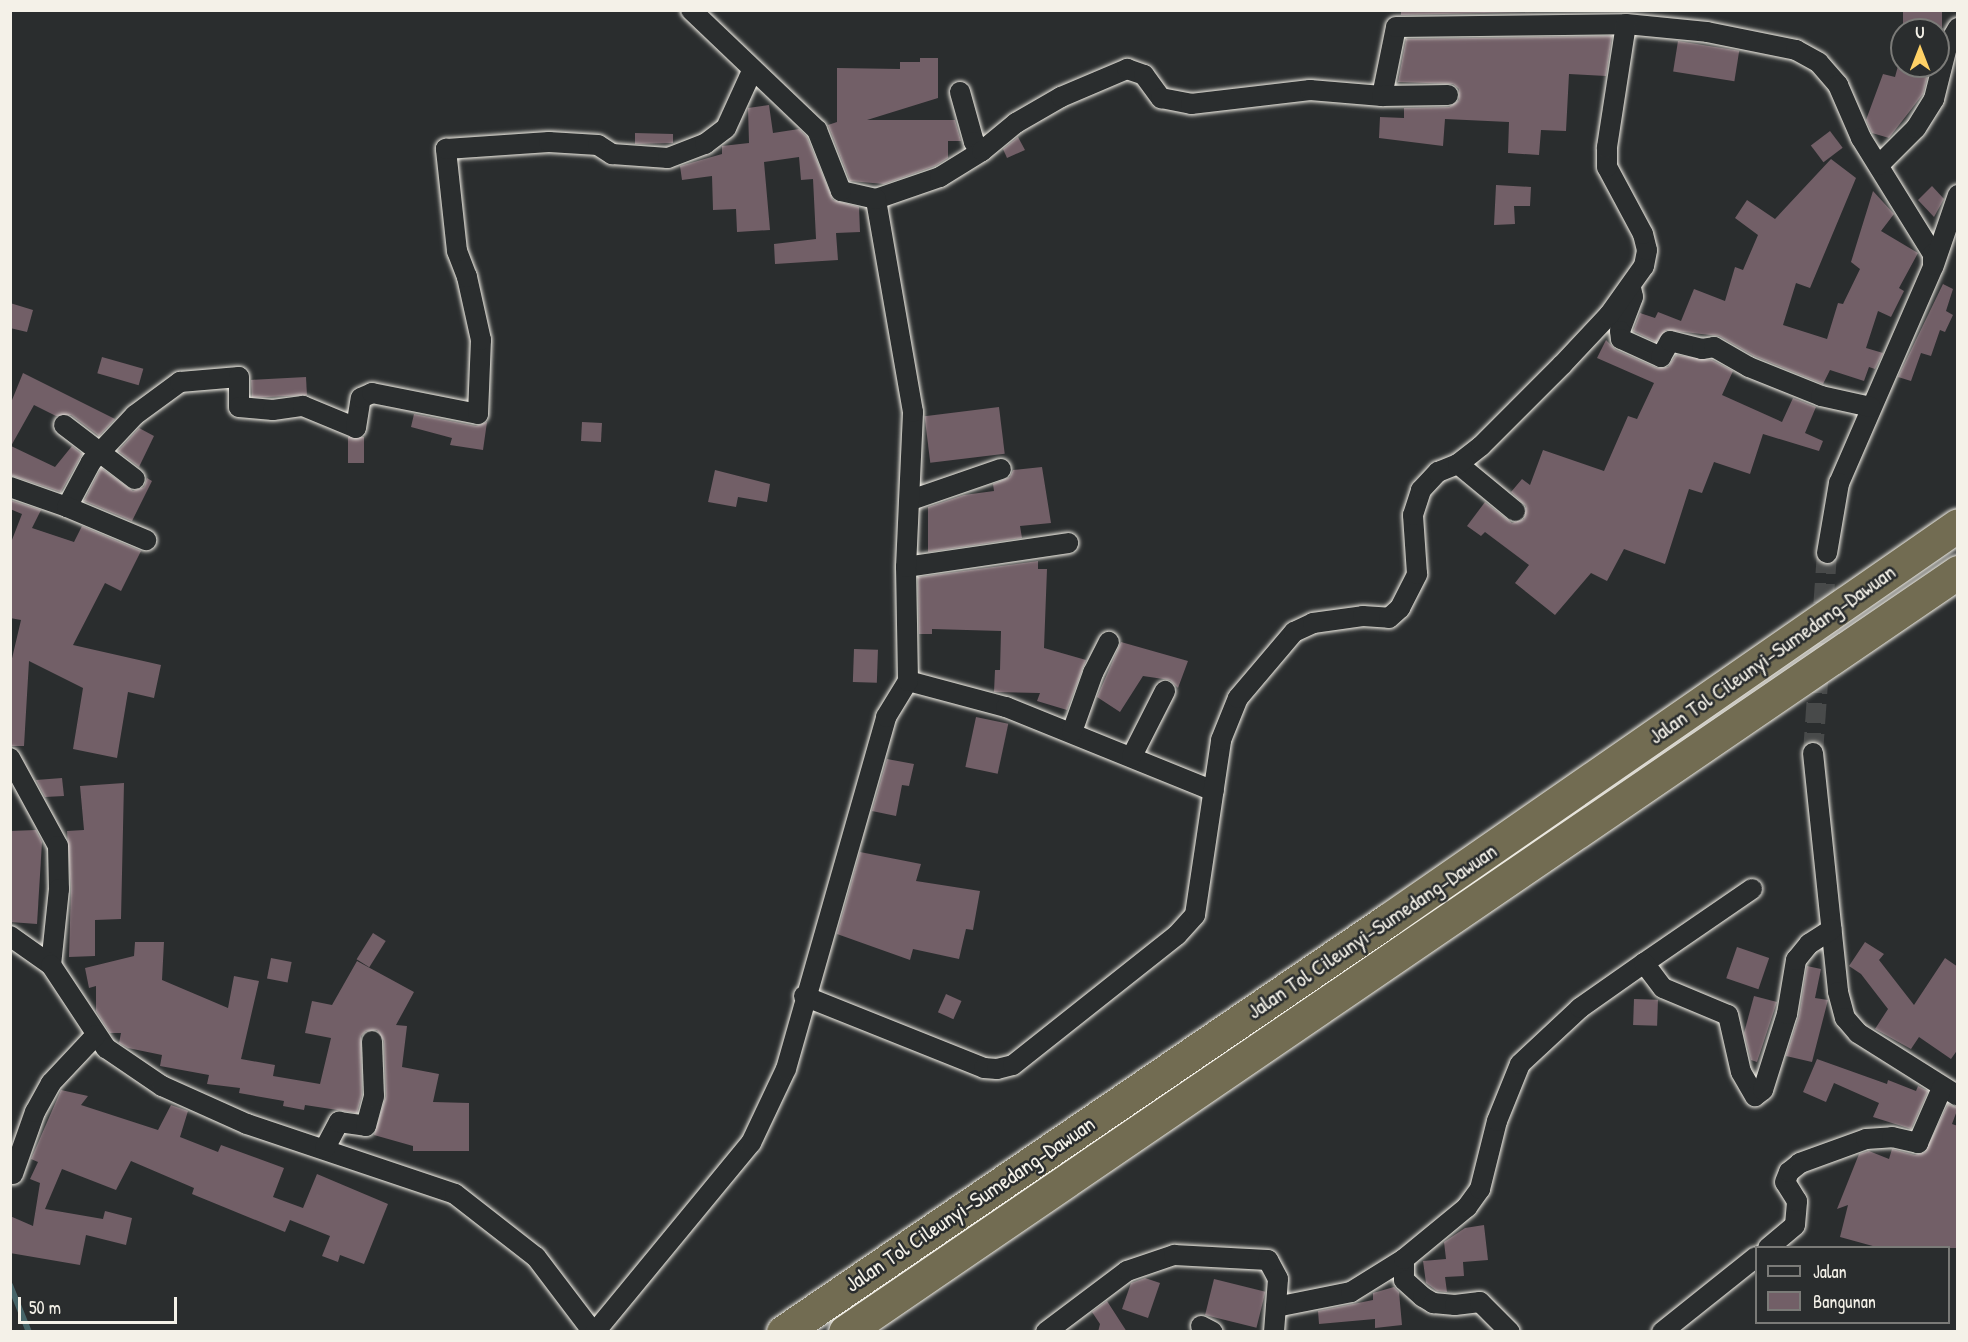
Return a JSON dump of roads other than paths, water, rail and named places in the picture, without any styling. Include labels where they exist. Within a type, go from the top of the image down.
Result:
[{"type":"highway","name":"Jalan Tol Cileunyi–Sumedang–Dawuan","points":[[783,1332],[1388,920],[1958,525]]},
{"type":"highway","name":"Jalan Tol Cileunyi–Sumedang–Dawuan","points":[[845,1332],[1958,572]]},
{"type":"street","points":[[691,10],[752,71],[818,130],[841,191],[876,199],[940,177],[982,151],[1016,123],[1081,88],[1127,69],[1144,75],[1161,98],[1191,104],[1310,90],[1382,96],[1448,95]]},
{"type":"street","points":[[804,996],[984,1068],[1013,1065],[1177,935],[1195,915],[1221,741],[1238,698],[1280,646],[1313,623],[1363,616],[1389,618],[1400,608],[1417,574],[1413,515],[1421,490],[1438,471],[1458,464],[1562,365],[1609,315],[1644,266],[1647,250],[1607,168],[1615,19]]},
{"type":"street","points":[[1382,96],[1396,27],[1615,19],[1707,32],[1796,50],[1819,63],[1838,85],[1861,138],[1931,248],[1933,267]]},
{"type":"street","points":[[1880,165],[1916,128],[1934,99],[1947,46],[1958,28]]},
{"type":"street","points":[[67,507],[91,462],[135,415],[180,382],[239,377],[239,407],[273,410],[303,406],[356,428],[361,398],[372,393],[478,414],[481,340],[455,241],[446,149],[549,142],[598,145],[612,154],[669,158],[705,144],[726,128],[752,71]]},
{"type":"street","points":[[960,92],[974,142],[982,151]]},
{"type":"street","points":[[1827,553],[1839,483],[1933,267],[1958,195]]},
{"type":"street","points":[[10,936],[51,965],[106,1048],[162,1086],[247,1124],[325,1148],[455,1194],[475,1207],[536,1257],[594,1332],[751,1143],[786,1069],[804,996],[886,717],[908,681],[906,567],[914,412],[876,199]]},
{"type":"street","points":[[1630,285],[1633,297],[1620,331],[1621,339],[1661,357],[1670,341],[1702,349],[1714,347],[1749,367],[1821,396],[1871,407]]},
{"type":"street","points":[[64,424],[102,451],[135,479]]},
{"type":"street","points":[[1458,464],[1515,511]]},
{"type":"street","points":[[911,500],[1001,469]]},
{"type":"street","points":[[10,487],[67,507],[146,540]]},
{"type":"street","points":[[906,567],[1068,543]]},
{"type":"street","points":[[1072,732],[1093,673],[1109,642]]},
{"type":"street","points":[[908,681],[1006,707],[1214,791]]},
{"type":"street","points":[[1132,756],[1166,691]]},
{"type":"street","points":[[1770,1246],[1795,1225],[1797,1201],[1785,1182],[1789,1172],[1800,1163],[1866,1139],[1892,1137],[1918,1143],[1950,1092],[1858,1033],[1845,1018],[1838,992],[1813,753]]},
{"type":"street","points":[[10,758],[58,846],[57,930],[51,965]]},
{"type":"street","points":[[1276,1307],[1351,1292],[1404,1259],[1461,1213],[1480,1189],[1497,1121],[1520,1065],[1580,1008],[1752,889]]},
{"type":"street","points":[[1644,963],[1663,988],[1728,1015],[1741,1072],[1755,1096],[1763,1090],[1787,1014],[1796,960],[1809,944],[1832,929]]},
{"type":"street","points":[[13,1174],[35,1112],[51,1083],[96,1035]]},
{"type":"street","points":[[325,1148],[339,1122],[366,1126],[374,1096],[372,1041]]},
{"type":"street","points":[[1046,1332],[1127,1271],[1174,1255],[1268,1260],[1278,1279],[1274,1332]]},
{"type":"street","points":[[1662,1332],[1755,1258]]},
{"type":"street","points":[[1404,1259],[1404,1280],[1423,1297],[1433,1303],[1455,1305],[1480,1302],[1510,1332]]},
{"type":"waterway","points":[[10,1285],[29,1332]]},
{"type":"tunnel","points":[[1813,753],[1827,553]]}]
